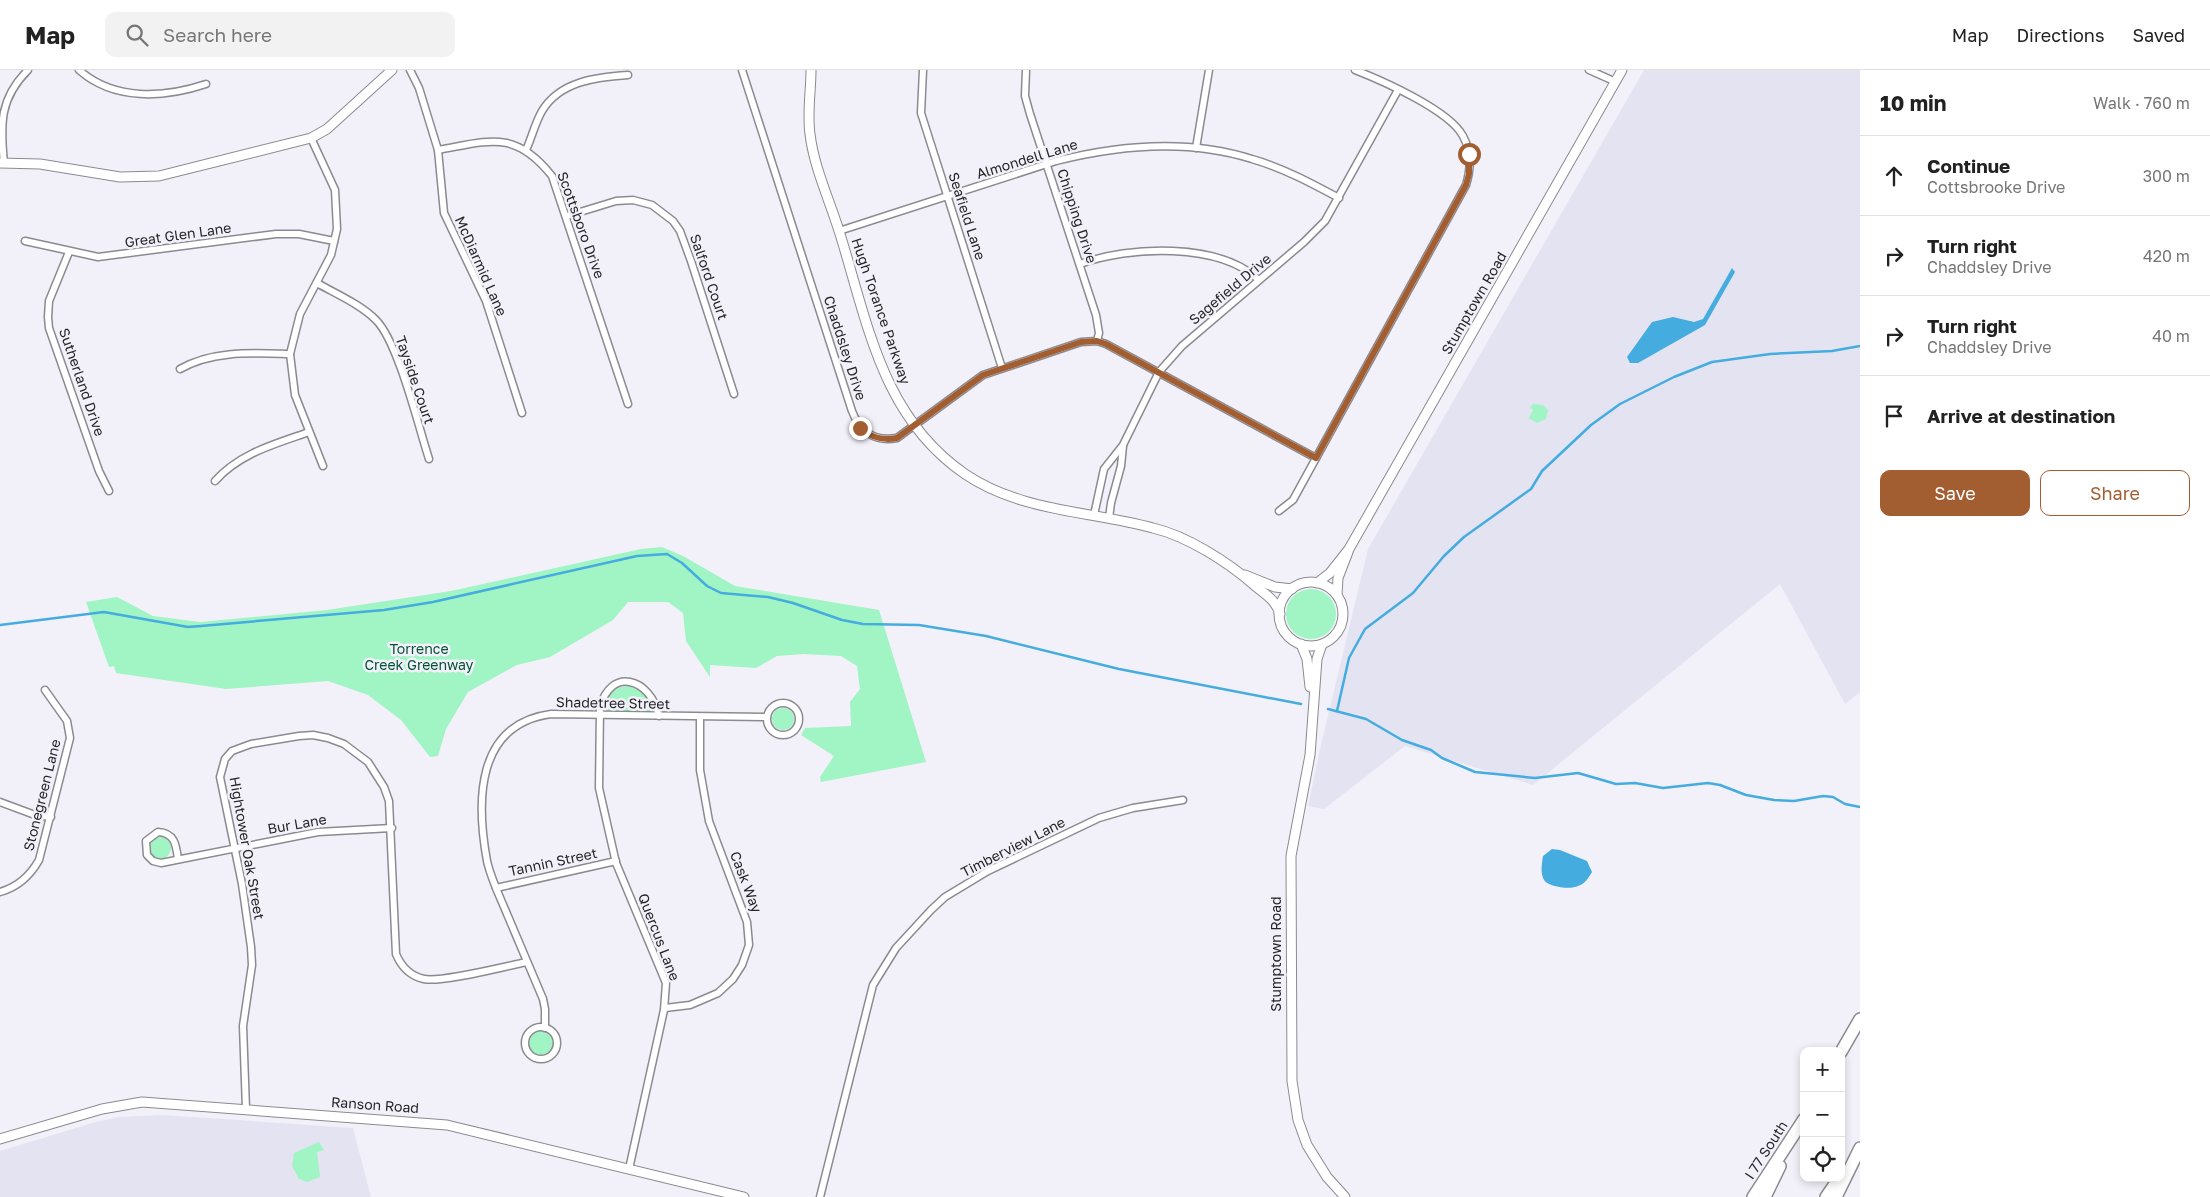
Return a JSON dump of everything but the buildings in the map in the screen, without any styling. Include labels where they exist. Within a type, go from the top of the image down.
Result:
[{"type":"highway","points":[[1844,1047],[1860,1018]]},
{"type":"highway","name":"I 77 South","points":[[1753,1197],[1800,1125]]},
{"type":"highway","points":[[1765,1197],[1800,1126]]},
{"type":"highway","points":[[1845,1170],[1858,1151]]},
{"type":"highway","points":[[1836,1197],[1858,1151]]},
{"type":"highway","points":[[1826,1197],[1836,1182]]},
{"type":"street","points":[[16,70],[22,76]]},
{"type":"street","points":[[28,70],[10,88],[5,99],[2,123],[2,163],[40,164],[120,177],[159,176],[311,138],[327,129],[392,70]]},
{"type":"street","points":[[79,70],[98,83],[133,94],[183,90],[206,84]]},
{"type":"street","name":"McDiarmid Lane","points":[[410,70],[419,88],[438,150],[444,212],[486,301],[522,413]]},
{"type":"street","name":"Chaddsley Drive","points":[[742,70],[855,420],[867,434],[886,440],[897,438],[976,379],[1002,368],[1081,342],[1097,341]]},
{"type":"street","name":"Hugh Torance Parkway","points":[[811,70],[808,114],[814,154],[883,371],[903,411],[914,427],[945,458],[988,487],[1037,505],[1156,528],[1243,574],[1275,587],[1292,588]]},
{"type":"street","name":"Seafield Lane","points":[[922,70],[921,113],[1002,368]]},
{"type":"street","name":"Chipping Drive","points":[[1026,70],[1025,96],[1098,322],[1097,341]]},
{"type":"street","points":[[1196,148],[1209,70]]},
{"type":"street","points":[[1279,511],[1293,500],[1466,185],[1469,174],[1469,154],[1459,130],[1426,105],[1355,70]]},
{"type":"street","points":[[1589,70],[1616,82]]},
{"type":"street","name":"Stumptown Road","points":[[1317,583],[1330,573],[1348,549],[1416,428],[1468,343],[1622,70]]},
{"type":"street","points":[[526,150],[538,118],[554,96],[579,83],[628,74]]},
{"type":"street","name":"Sagefield Drive","points":[[1094,515],[1104,469],[1123,445],[1159,372],[1182,346],[1315,232],[1325,221],[1398,90]]},
{"type":"street","points":[[311,138],[335,190],[338,217],[331,255],[300,314],[290,354],[293,385],[308,432],[323,466]]},
{"type":"street","name":"Scottsboro Drive","points":[[438,150],[487,141],[504,141],[526,150],[552,176],[567,216],[628,404]]},
{"type":"street","name":"Almondell Lane","points":[[839,231],[947,198],[1046,164],[1082,154],[1135,147],[1196,148],[1253,159],[1291,174],[1339,198]]},
{"type":"street","name":"Salford Court","points":[[567,216],[616,201],[633,200],[652,205],[673,221],[680,231],[692,261],[734,394]]},
{"type":"street","name":"Great Glen Lane","points":[[25,241],[98,257],[276,234],[309,235],[334,241]]},
{"type":"street","points":[[1080,264],[1125,253],[1177,251],[1232,263],[1251,272],[1259,280]]},
{"type":"street","name":"Sutherland Drive","points":[[69,252],[49,301],[49,328],[99,471],[109,491]]},
{"type":"street","name":"Tayside Court","points":[[317,283],[364,310],[381,326],[392,346],[429,459]]},
{"type":"street","points":[[1097,341],[1159,372],[1316,458]]},
{"type":"street","points":[[180,369],[197,361],[216,356],[240,353],[290,354]]},
{"type":"street","points":[[215,481],[238,460],[308,432]]},
{"type":"street","points":[[1109,518],[1123,445]]},
{"type":"street","name":"Stumptown Road","points":[[1337,595],[1338,578],[1348,549]]},
{"type":"street","name":"Hugh Torance Parkway","points":[[1243,574],[1270,596],[1276,603],[1280,614]]},
{"type":"street","points":[[1308,582],[1317,583],[1324,585],[1337,595],[1342,604],[1342,624],[1338,632],[1322,644],[1315,646],[1301,644],[1283,629],[1280,614],[1281,604],[1292,588],[1308,582]]},
{"type":"street","name":"Stumptown Road","points":[[1301,644],[1307,659],[1313,697]]},
{"type":"street","name":"Stumptown Road","points":[[1322,644],[1317,658],[1310,755],[1291,856],[1292,1081],[1298,1120],[1307,1145],[1327,1177],[1344,1197]]},
{"type":"street","name":"Quercus Lane","points":[[629,1169],[665,1008],[666,983],[616,861],[599,788],[601,702],[606,693],[617,684],[630,682],[643,687],[652,696],[659,716]]},
{"type":"street","name":"Stonegreen Lane","points":[[0,892],[20,883],[35,868],[42,852],[70,738],[67,721],[45,690]]},
{"type":"street","points":[[785,703],[794,708],[798,718],[796,728],[783,734],[770,728],[767,718],[774,705],[785,703]]},
{"type":"street","name":"Shadetree Street","points":[[545,1028],[543,999],[496,888],[487,862],[483,804],[487,766],[497,744],[513,728],[532,718],[551,714],[767,718]]},
{"type":"street","name":"Cask Way","points":[[665,1008],[690,1005],[718,993],[733,979],[742,965],[748,945],[747,922],[709,821],[700,770],[700,717]]},
{"type":"street","name":"Hightower Oak Street","points":[[246,1109],[242,1026],[252,965],[251,947],[220,777],[226,759],[240,747],[313,735],[344,744],[368,762],[384,787],[389,801],[392,828],[394,946],[399,962],[406,970],[413,975],[430,980],[527,962]]},
{"type":"street","name":"Timberview Lane","points":[[820,1197],[873,985],[896,948],[945,897],[988,871],[1099,818],[1133,808],[1183,800]]},
{"type":"street","points":[[0,802],[35,815],[51,817]]},
{"type":"street","name":"Bur Lane","points":[[178,859],[175,842],[169,834],[158,832],[146,840],[145,851],[153,861],[160,863],[335,830],[392,828]]},
{"type":"street","name":"Tannin Street","points":[[496,888],[616,861]]},
{"type":"street","name":"Shadetree Street","points":[[545,1028],[555,1036],[556,1046],[547,1058],[536,1058],[526,1048],[526,1038],[532,1030],[545,1028]]},
{"type":"street","name":"Ranson Road","points":[[0,1139],[102,1109],[142,1102],[246,1109],[447,1125],[744,1197]]},
{"type":"shaded area","points":[[1644,70],[1860,70],[1860,692],[1845,704],[1780,584],[1533,785],[1405,746],[1324,809],[1308,806],[1368,549]]},
{"type":"shaded area","points":[[163,1115],[353,1128],[371,1197],[0,1197],[0,1151],[96,1122],[119,1117]]},
{"type":"green space","points":[[1533,404],[1543,405],[1548,410],[1546,419],[1537,423],[1529,418],[1533,410],[1530,407]]},
{"type":"green space","name":"Torrence Creek Greenway","points":[[662,547],[683,556],[735,586],[879,610],[926,762],[821,782],[820,777],[834,756],[801,735],[805,728],[851,726],[850,702],[860,689],[857,666],[841,656],[804,654],[777,656],[756,668],[710,665],[710,677],[686,641],[683,613],[668,602],[628,602],[613,620],[550,657],[517,665],[468,692],[446,729],[438,756],[430,757],[401,720],[368,695],[328,681],[226,689],[116,673],[114,666],[109,667],[86,602],[117,597],[153,616],[200,622],[327,610],[451,591],[641,549]]},
{"type":"green space","points":[[1311,589],[1329,596],[1336,614],[1329,632],[1311,639],[1293,632],[1286,614],[1293,596]]},
{"type":"green space","points":[[630,686],[646,693],[654,707],[652,711],[605,711],[604,706],[613,691],[621,687]]},
{"type":"green space","points":[[783,708],[791,711],[794,719],[791,727],[783,730],[775,727],[772,719],[775,711]]},
{"type":"green space","points":[[156,837],[164,837],[171,844],[171,852],[164,859],[156,859],[149,852],[149,844]]},
{"type":"green space","points":[[541,1031],[549,1035],[553,1043],[549,1051],[541,1055],[533,1051],[529,1043],[533,1035]]},
{"type":"green space","points":[[319,1142],[324,1150],[317,1152],[320,1177],[307,1182],[299,1179],[292,1166],[294,1153]]},
{"type":"water","points":[[1732,268],[1735,272],[1705,325],[1638,363],[1630,363],[1627,357],[1652,322],[1673,317],[1694,322],[1703,319]]},
{"type":"water","points":[[1552,849],[1560,850],[1587,861],[1592,872],[1585,882],[1570,888],[1555,886],[1544,880],[1542,874],[1543,856]]},
{"type":"waterway","points":[[1337,711],[1349,658],[1365,629],[1413,593],[1444,556],[1464,537],[1531,489],[1542,471],[1591,425],[1620,404],[1674,377],[1712,362],[1770,354],[1832,351],[1860,346]]},
{"type":"waterway","points":[[0,625],[104,612],[188,627],[384,610],[433,602],[637,556],[667,554],[682,563],[707,586],[721,593],[768,597],[793,603],[842,620],[863,624],[919,625],[986,636],[1119,669],[1301,704]]},
{"type":"waterway","points":[[1328,709],[1366,719],[1402,740],[1431,750],[1442,758],[1475,772],[1535,778],[1578,773],[1616,784],[1635,783],[1663,788],[1708,783],[1720,785],[1746,795],[1774,800],[1794,801],[1823,796],[1833,797],[1845,804],[1860,807]]},
{"type":"route","points":[[860,428],[875,438],[886,440],[897,438],[983,375],[1081,342],[1097,341],[1159,372],[1316,458],[1466,185],[1470,164],[1469,154]]}]
